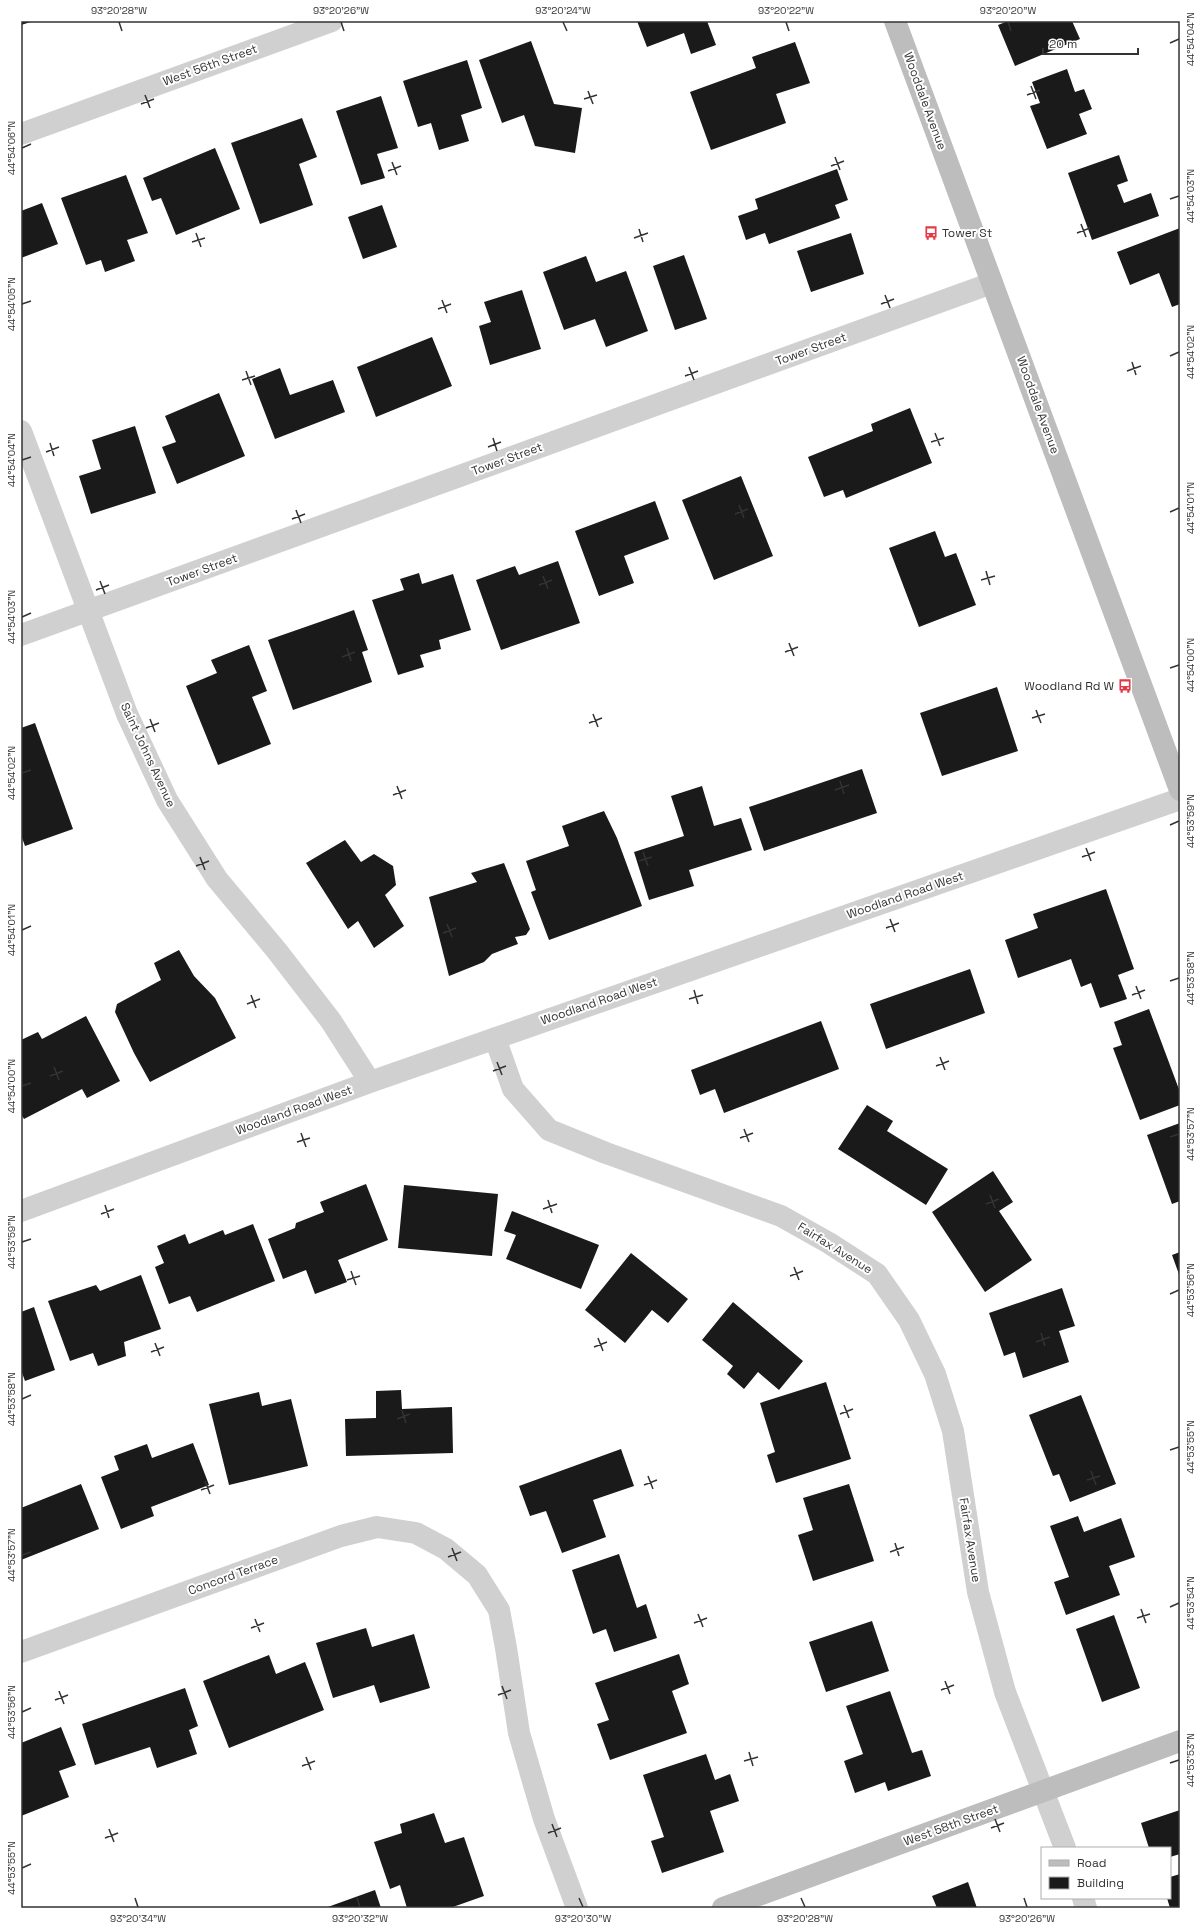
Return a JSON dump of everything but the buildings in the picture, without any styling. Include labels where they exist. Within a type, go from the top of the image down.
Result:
[{"type":"street","name":"West 56th Street","points":[[21,134],[332,21]]},
{"type":"street","name":"Wooddale Avenue","points":[[895,21],[1180,790]]},
{"type":"street","name":"Tower Street","points":[[21,635],[992,283]]},
{"type":"street","name":"Saint Johns Avenue","points":[[21,431],[127,714],[167,800],[217,879],[277,951],[331,1021],[370,1082]]},
{"type":"street","name":"Woodland Road West","points":[[21,1211],[370,1082],[1180,799]]},
{"type":"street","name":"Fairfax Avenue","points":[[495,1038],[513,1088],[549,1130],[606,1153],[782,1216],[829,1243],[877,1274],[909,1320],[934,1374],[953,1431],[978,1592],[1005,1692],[1065,1847]]},
{"type":"street","name":"Concord Terrace","points":[[21,1652],[341,1536],[377,1527],[416,1533],[446,1549],[477,1575],[499,1610],[519,1733],[544,1819],[577,1908]]},
{"type":"street","name":"West 58th Street","points":[[722,1908],[1180,1742]]},
{"type":"place","name":"Tower St","points":[[931,233]]},
{"type":"place","name":"Woodland Rd W","points":[[1125,686]]}]
